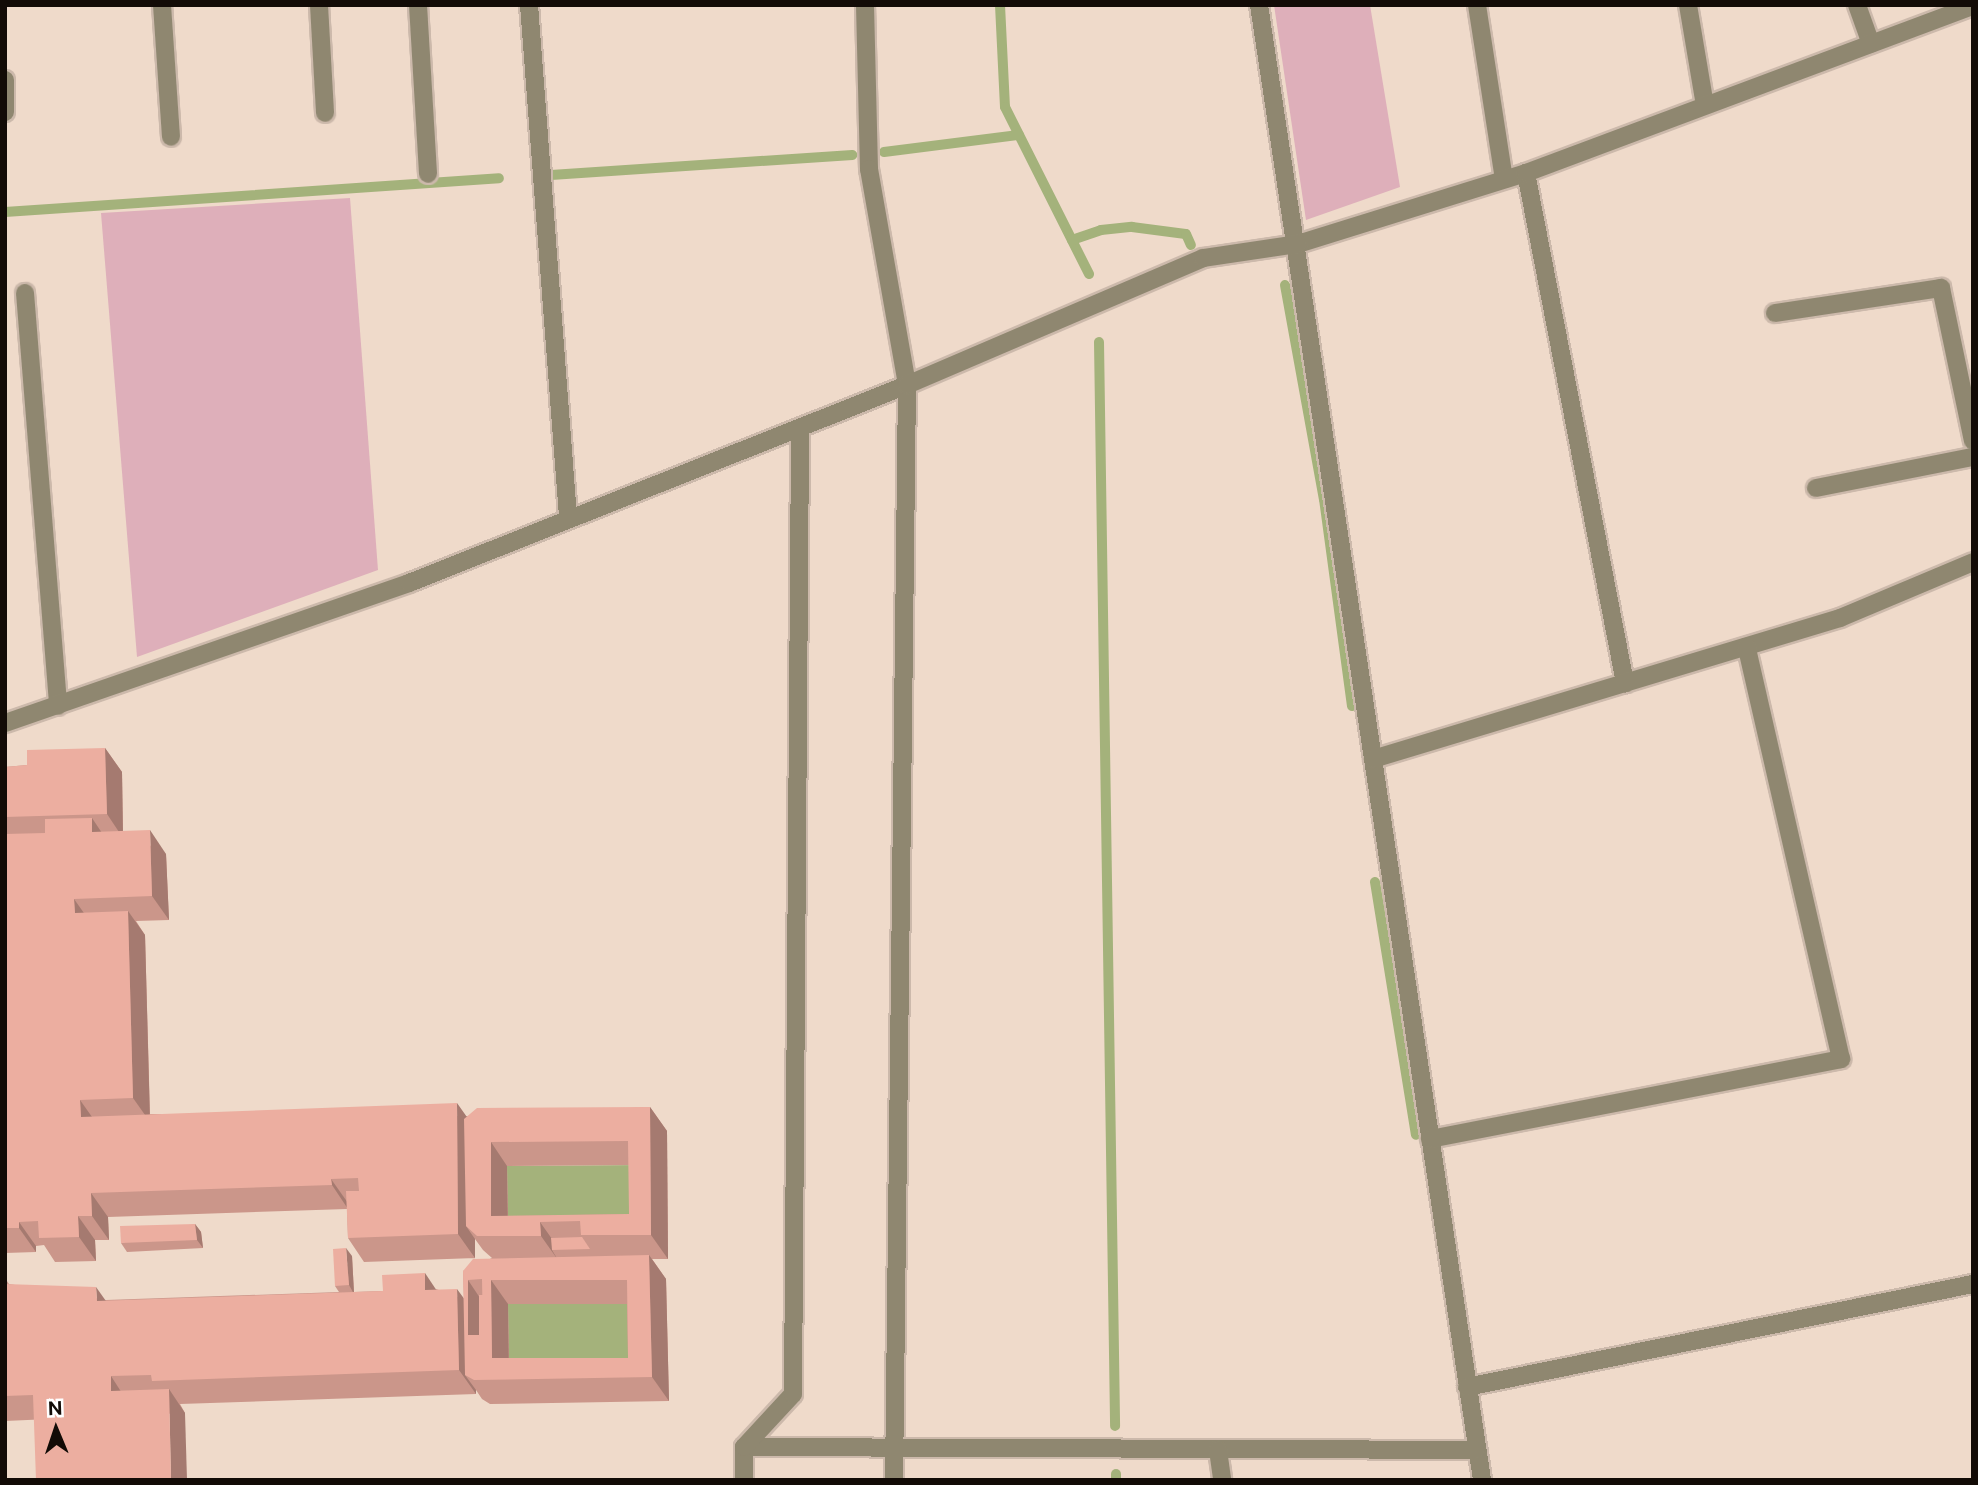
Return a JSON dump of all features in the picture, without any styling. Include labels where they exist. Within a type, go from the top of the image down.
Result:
[{"type":"street","points":[[162,5],[171,137]]},
{"type":"street","points":[[319,5],[325,113]]},
{"type":"street","points":[[418,5],[428,174]]},
{"type":"street","points":[[529,5],[568,517]]},
{"type":"street","points":[[865,5],[869,169],[907,385],[894,1480]]},
{"type":"street","points":[[1259,5],[1298,244],[1482,1480]]},
{"type":"street","points":[[1477,5],[1504,179]]},
{"type":"street","points":[[1688,5],[1705,105]]},
{"type":"street","points":[[1857,5],[1871,44]]},
{"type":"street","points":[[5,723],[409,583],[568,517],[800,429],[1203,258],[1298,244],[1526,173],[1973,6]]},
{"type":"street","points":[[5,80],[5,112]]},
{"type":"street","points":[[1526,173],[1625,683]]},
{"type":"street","points":[[1775,313],[1941,288],[1973,441]]},
{"type":"street","points":[[25,293],[58,706]]},
{"type":"street","points":[[744,1480],[744,1447],[793,1394],[800,429]]},
{"type":"street","points":[[1816,488],[1973,457]]},
{"type":"street","points":[[1373,759],[1840,618],[1973,562]]},
{"type":"street","points":[[1430,1139],[1841,1059],[1747,647]]},
{"type":"street","points":[[1467,1387],[1973,1284]]},
{"type":"street","points":[[744,1447],[894,1450],[1476,1450]]},
{"type":"street","points":[[1219,1450],[1222,1480]]},
{"type":"shaded area","points":[[1274,5],[1370,5],[1400,187],[1306,220]]},
{"type":"shaded area","points":[[350,198],[378,570],[137,657],[101,213]]},
{"type":"shaded area","points":[[645,1165],[646,1238],[508,1240],[507,1166]]},
{"type":"shaded area","points":[[508,1304],[644,1304],[645,1382],[509,1382]]},
{"type":"building","points":[[105,748],[107,814],[5,817],[5,767],[27,765],[27,750]]},
{"type":"building","points":[[92,818],[92,832],[150,830],[152,896],[74,899],[75,913],[128,911],[133,1098],[80,1100],[81,1117],[457,1103],[458,1234],[348,1238],[346,1191],[359,1191],[358,1178],[331,1179],[332,1185],[91,1193],[92,1216],[78,1216],[79,1237],[39,1238],[38,1221],[19,1222],[19,1228],[5,1228],[5,834],[45,833],[45,819]]},
{"type":"building","points":[[650,1107],[651,1235],[581,1235],[580,1221],[540,1222],[541,1236],[477,1236],[466,1226],[464,1119],[477,1108]],"holes":[[[628,1141],[629,1214],[491,1216],[491,1142]]]},
{"type":"building","points":[[195,1224],[197,1240],[121,1243],[120,1226]]},
{"type":"building","points":[[582,1237],[590,1249],[552,1250],[551,1238]]},
{"type":"building","points":[[346,1248],[349,1285],[335,1286],[333,1249]]},
{"type":"building","points":[[649,1255],[652,1377],[474,1380],[465,1375],[463,1271],[473,1259]],"holes":[[[482,1279],[483,1335],[468,1335],[468,1280]],[[491,1280],[627,1280],[628,1358],[492,1358]]]},
{"type":"building","points":[[425,1273],[425,1290],[457,1289],[459,1370],[152,1381],[151,1375],[111,1376],[111,1391],[169,1389],[171,1480],[36,1480],[33,1395],[5,1396],[5,1284],[96,1287],[97,1301],[383,1291],[382,1275]]},
{"type":"building","points":[[479,1295],[483,1295],[483,1335],[479,1335]]},
{"type":"waterway","points":[[1000,5],[1005,107],[1089,274]]},
{"type":"waterway","points":[[884,152],[1019,135]]},
{"type":"waterway","points":[[551,175],[852,155]]},
{"type":"waterway","points":[[5,212],[499,178]]},
{"type":"waterway","points":[[1072,240],[1101,230],[1132,227],[1186,234],[1191,245]]},
{"type":"waterway","points":[[1285,285],[1324,499],[1352,706]]},
{"type":"waterway","points":[[1099,342],[1115,1426]]},
{"type":"waterway","points":[[1375,882],[1416,1135]]},
{"type":"waterway","points":[[1116,1474],[1116,1480]]}]
